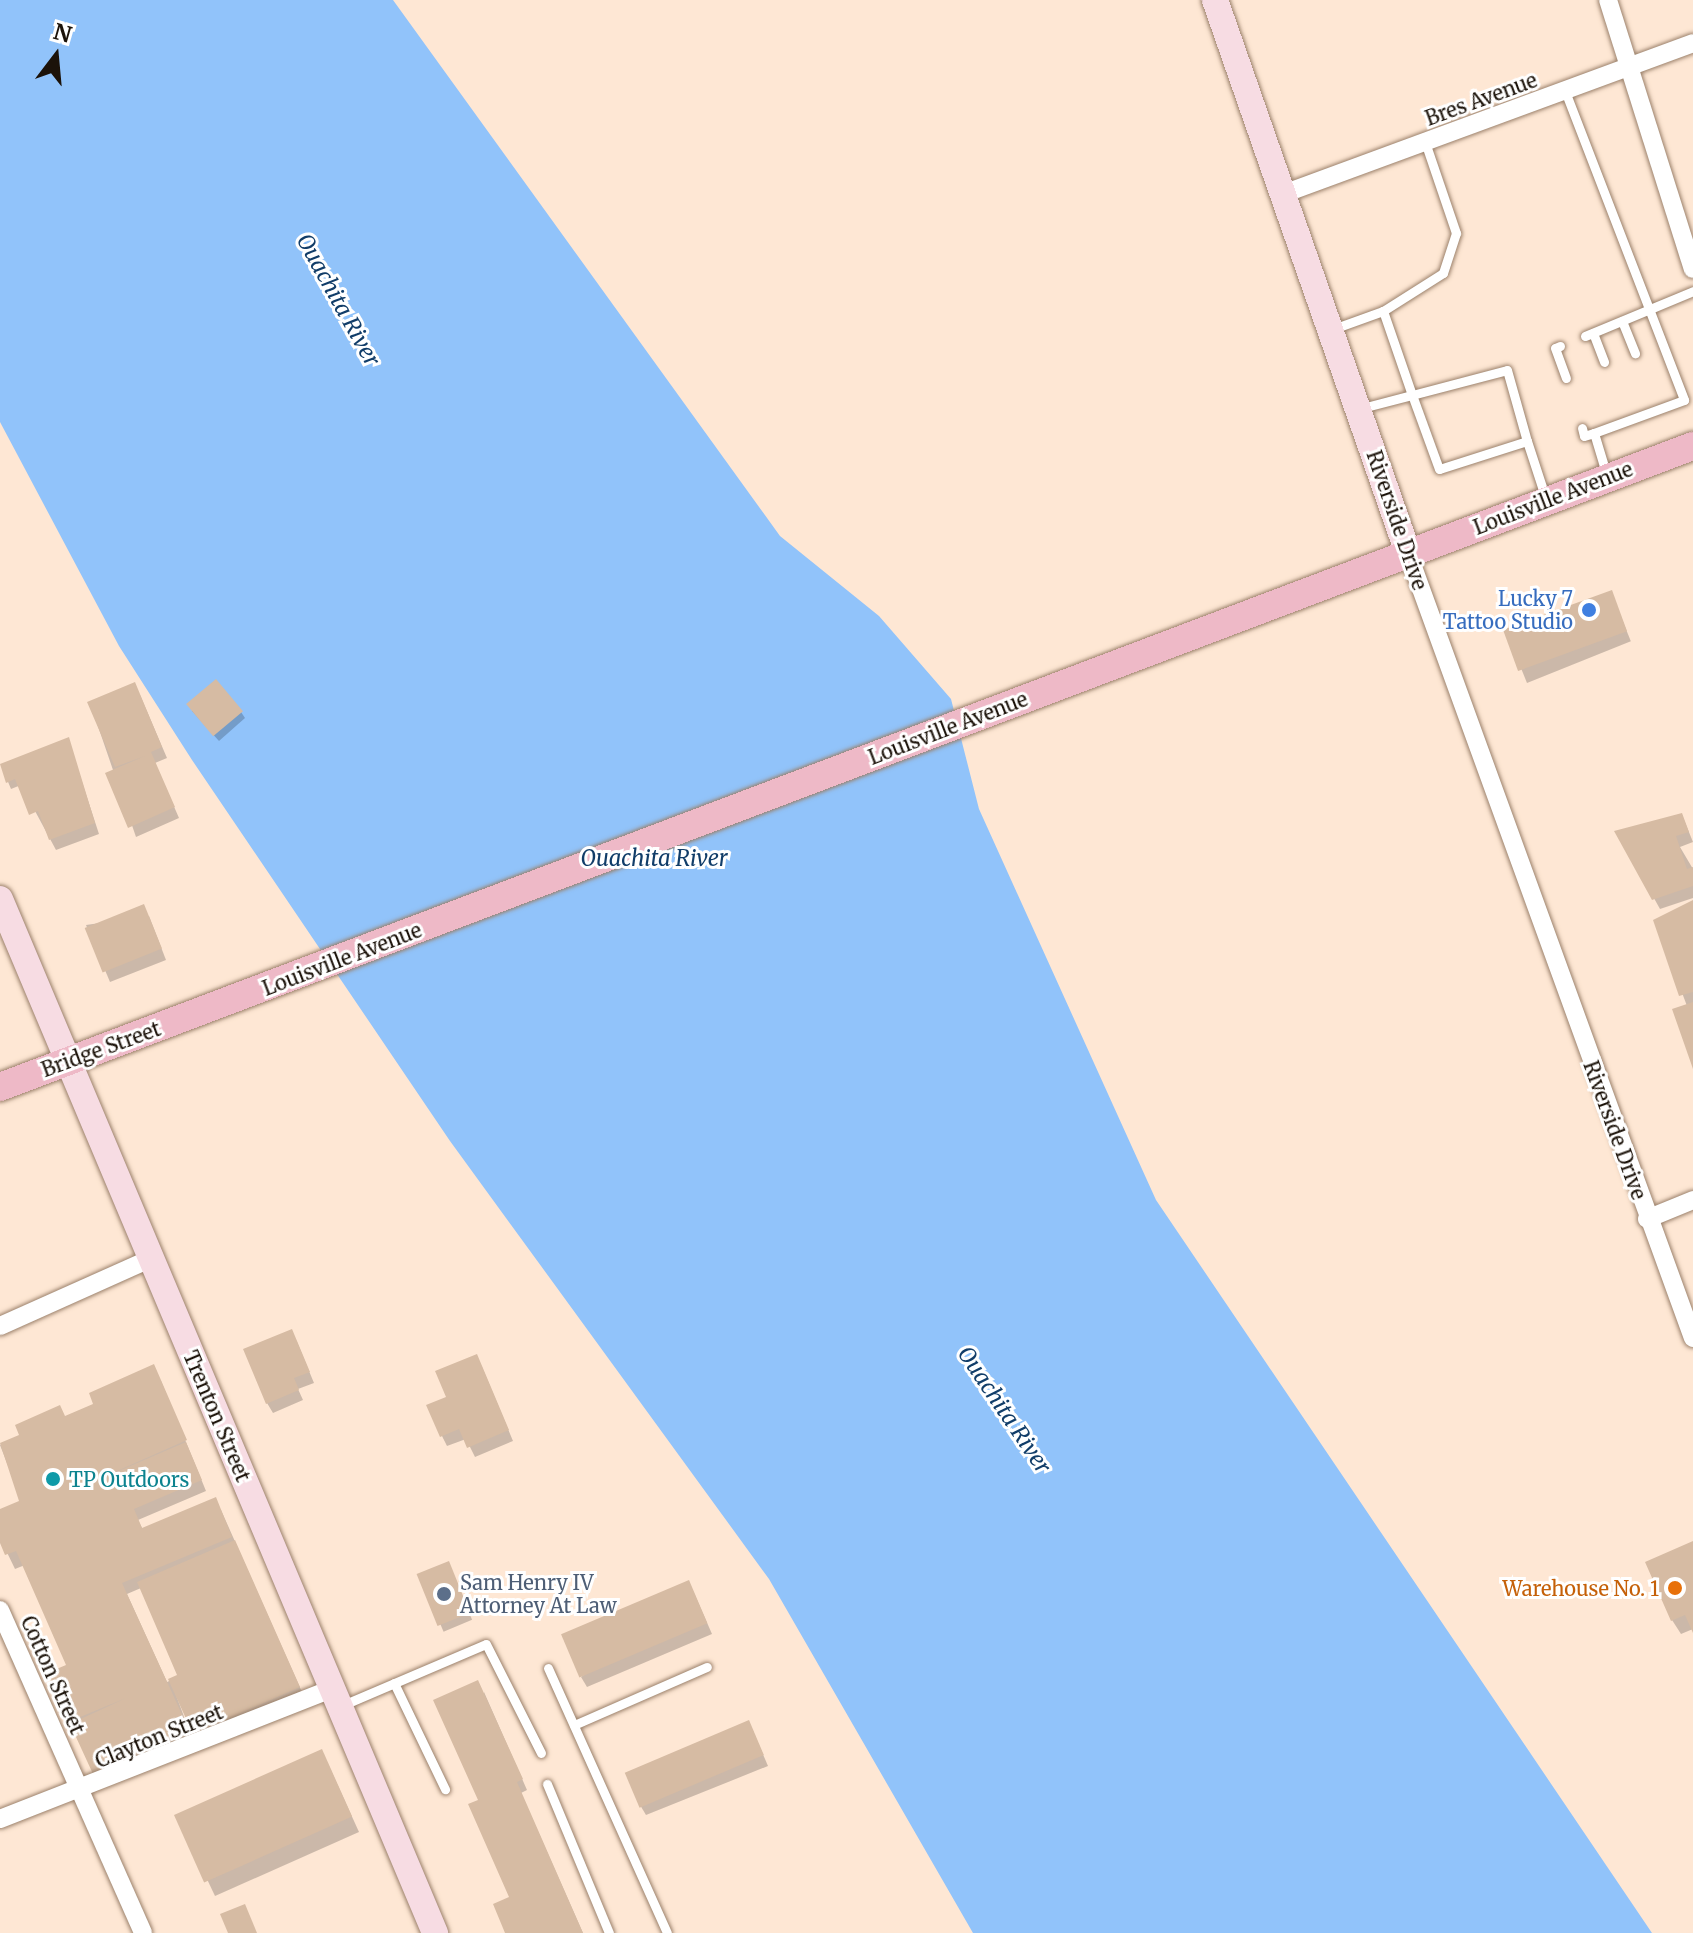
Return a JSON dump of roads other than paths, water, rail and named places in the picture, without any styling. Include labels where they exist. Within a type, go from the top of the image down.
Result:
[{"type":"main road","name":"Louisville Avenue","points":[[203,1012],[1607,476],[1693,446]]},
{"type":"main road","name":"Bridge Street","points":[[0,1087],[203,1012]]},
{"type":"street","name":"Riverside Drive","points":[[1215,0],[1408,553],[1647,1219],[1693,1338]]},
{"type":"street","points":[[1608,0],[1693,269]]},
{"type":"street","name":"Bres Avenue","points":[[1283,194],[1693,43]]},
{"type":"street","name":"Trenton Street","points":[[0,899],[71,1060],[150,1259],[435,1933]]},
{"type":"street","points":[[1647,1219],[1693,1200]]},
{"type":"street","points":[[0,1326],[150,1259]]},
{"type":"street","name":"Cotton Street","points":[[0,1610],[143,1933]]},
{"type":"street","name":"Clayton Street","points":[[0,1819],[336,1698]]},
{"type":"lane","points":[[1565,91],[1684,400],[1623,417],[1584,436],[1582,428]]},
{"type":"lane","points":[[1331,330],[1383,311],[1443,273],[1456,233],[1425,142]]},
{"type":"lane","points":[[1604,362],[1589,334],[1693,291]]},
{"type":"lane","points":[[1383,311],[1439,469],[1527,441]]},
{"type":"lane","points":[[1622,321],[1635,353]]},
{"type":"lane","points":[[1560,346],[1566,378]]},
{"type":"lane","points":[[1358,409],[1507,370],[1547,500]]},
{"type":"lane","points":[[1594,433],[1607,476]]},
{"type":"lane","points":[[336,1698],[394,1683],[486,1644],[541,1753]]},
{"type":"lane","points":[[574,1725],[707,1667]]},
{"type":"lane","points":[[548,1668],[667,1933]]},
{"type":"lane","points":[[394,1683],[445,1789]]},
{"type":"lane","points":[[547,1784],[609,1933]]},
{"type":"water","name":"Ouachita River","points":[[0,0],[393,0],[780,536],[879,616],[951,699],[979,809],[1156,1200],[1652,1933],[973,1933],[769,1579],[450,1141],[192,760],[119,646],[0,422]]},
{"type":"place","name":"Lucky 7 Tattoo Studio","points":[[1589,610]]},
{"type":"place","name":"TP Outdoors","points":[[53,1479]]},
{"type":"place","name":"Warehouse No. 1","points":[[1675,1588]]},
{"type":"place","name":"Sam Henry IV Attorney At Law","points":[[444,1594]]}]
